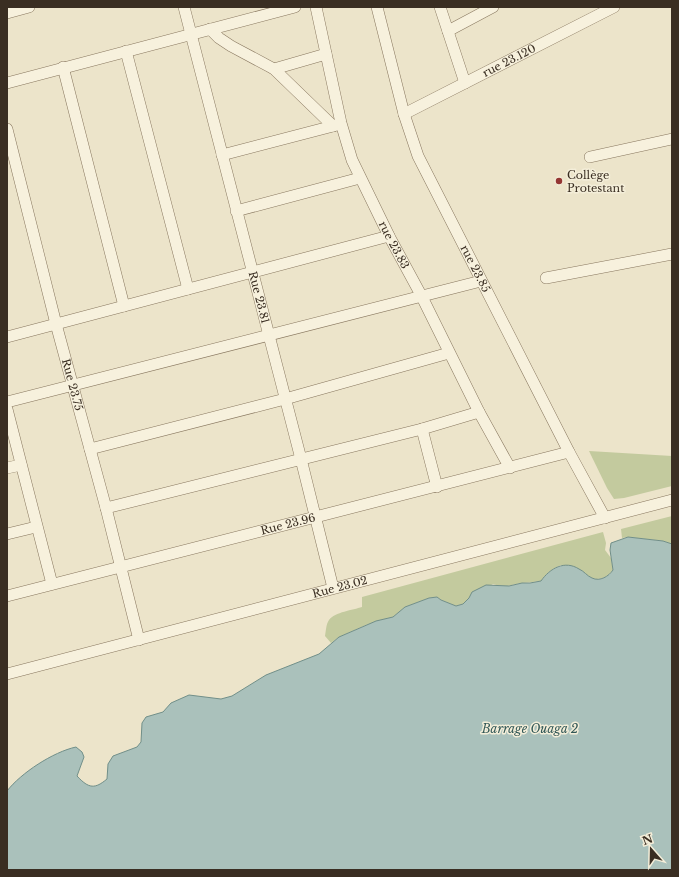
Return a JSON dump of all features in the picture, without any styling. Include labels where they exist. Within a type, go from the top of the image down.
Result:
[{"type":"street","points":[[7,13],[29,7]]},
{"type":"street","name":"Rue 23.81","points":[[184,7],[333,588]]},
{"type":"street","points":[[7,83],[295,7]]},
{"type":"street","name":"rue 23.83","points":[[316,7],[326,54],[337,125],[360,178],[388,236],[421,296],[479,412],[510,468]]},
{"type":"street","name":"rue 23.85","points":[[377,7],[404,114],[418,156],[569,452],[605,518]]},
{"type":"street","points":[[440,7],[465,83]]},
{"type":"street","points":[[448,31],[493,7]]},
{"type":"street","name":"rue 23.120","points":[[404,114],[614,7]]},
{"type":"street","points":[[210,29],[225,42],[274,69],[337,125]]},
{"type":"street","points":[[126,51],[188,289]]},
{"type":"street","points":[[274,69],[326,54]]},
{"type":"street","points":[[63,67],[124,306]]},
{"type":"street","points":[[222,155],[337,125]]},
{"type":"street","name":"Rue 23.75","points":[[7,129],[56,324],[106,508],[139,640]]},
{"type":"street","points":[[590,157],[672,139]]},
{"type":"street","points":[[236,211],[360,178]]},
{"type":"street","points":[[7,337],[388,236]]},
{"type":"street","points":[[546,278],[672,254]]},
{"type":"street","points":[[7,402],[481,281]]},
{"type":"street","points":[[90,449],[285,398],[449,352]]},
{"type":"street","points":[[7,409],[36,527],[52,584]]},
{"type":"street","points":[[106,508],[422,428],[479,412]]},
{"type":"street","points":[[422,428],[437,487]]},
{"type":"street","name":"Rue 23.96","points":[[7,596],[569,452]]},
{"type":"street","points":[[7,468],[21,465]]},
{"type":"street","name":"Rue 23.02","points":[[7,674],[672,500]]},
{"type":"street","points":[[7,534],[36,527]]},
{"type":"green space","points":[[589,451],[672,456],[672,486],[624,498],[614,499]]},
{"type":"green space","points":[[672,516],[672,544],[663,541],[628,537],[622,538],[621,529]]},
{"type":"green space","points":[[603,532],[606,543],[605,550],[611,558],[613,570],[607,576],[595,579],[588,578],[561,565],[550,571],[542,581],[505,586],[493,584],[469,598],[463,604],[456,606],[437,597],[429,598],[405,607],[393,617],[366,625],[339,637],[331,643],[325,636],[329,620],[340,613],[362,607],[362,597]]},
{"type":"water","name":"Barrage Ouaga 2","points":[[628,537],[663,541],[672,544],[672,870],[7,870],[7,791],[29,770],[57,753],[76,747],[82,752],[84,757],[77,776],[89,785],[99,785],[107,779],[108,764],[113,756],[137,747],[141,742],[142,723],[146,717],[163,712],[171,703],[189,695],[221,699],[232,696],[266,675],[319,654],[339,637],[376,621],[393,617],[405,607],[429,598],[437,597],[456,606],[463,604],[472,592],[486,585],[509,586],[541,581],[553,569],[563,565],[574,566],[592,578],[601,579],[613,570],[610,550],[611,543]]},
{"type":"place","name":"Collège Protestant","points":[[559,181]]}]
